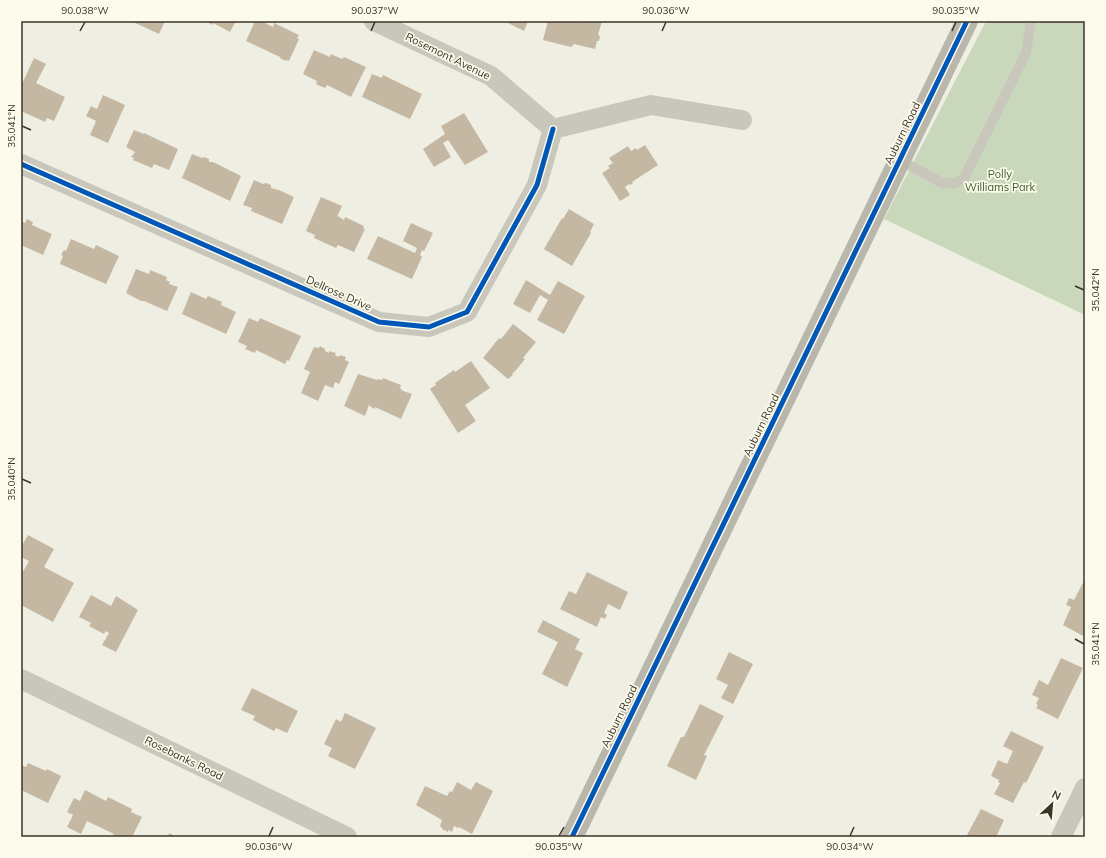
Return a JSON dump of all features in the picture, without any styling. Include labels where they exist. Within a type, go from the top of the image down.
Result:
[{"type":"street","name":"Rosemont Avenue","points":[[374,21],[492,76],[553,129]]},
{"type":"street","name":"Auburn Road","points":[[572,837],[967,21]]},
{"type":"street","points":[[553,129],[651,105],[742,120]]},
{"type":"street","name":"Dellrose Drive","points":[[21,164],[379,322],[430,328],[467,312],[537,185],[553,129]]},
{"type":"street","name":"Rosebanks Road","points":[[21,679],[347,837]]},
{"type":"street","points":[[1061,837],[1085,788]]},
{"type":"lane","points":[[900,160],[942,183],[955,183],[964,178],[1026,53],[1030,21]]},
{"type":"green space","name":"Polly Williams Park","points":[[986,21],[1085,21],[1085,315],[884,219]]},
{"type":"building","points":[[131,21],[165,21],[159,34]]},
{"type":"building","points":[[205,21],[236,21],[230,32],[213,23],[213,25]]},
{"type":"building","points":[[255,21],[261,21],[273,27],[274,23],[299,35],[297,38],[299,39],[289,61],[285,61],[280,57],[246,41]]},
{"type":"building","points":[[504,21],[528,21],[524,31]]},
{"type":"building","points":[[548,21],[571,21],[578,23],[579,21],[602,21],[598,35],[600,36],[599,41],[597,41],[595,49],[574,44],[571,47],[543,40]]},
{"type":"building","points":[[314,50],[330,57],[331,54],[342,59],[344,57],[366,67],[351,97],[327,85],[325,88],[316,84],[317,81],[303,74]]},
{"type":"building","points":[[34,58],[46,64],[36,83],[65,97],[54,121],[47,118],[45,122],[21,111],[21,86]]},
{"type":"building","points":[[372,74],[382,78],[383,75],[422,94],[410,119],[362,97]]},
{"type":"building","points":[[103,95],[125,105],[108,143],[90,135],[96,121],[86,116],[91,106],[97,109]]},
{"type":"building","points":[[464,113],[488,152],[465,165],[448,140],[443,143],[451,157],[434,167],[423,149],[445,134],[441,126]]},
{"type":"building","points":[[134,130],[144,133],[178,149],[169,170],[154,164],[152,168],[133,160],[134,158],[131,157],[135,152],[126,147]]},
{"type":"building","points":[[645,145],[658,165],[625,187],[630,195],[620,201],[602,173],[610,168],[608,166],[613,163],[609,158],[628,146],[631,151],[636,148],[637,150]]},
{"type":"building","points":[[192,154],[209,159],[209,162],[213,162],[241,176],[230,201],[182,178]]},
{"type":"building","points":[[254,180],[263,184],[266,183],[271,185],[271,188],[294,197],[282,224],[251,211],[252,208],[243,205]]},
{"type":"building","points":[[321,197],[342,206],[337,217],[338,216],[344,220],[345,217],[364,226],[363,228],[365,229],[354,252],[338,245],[336,248],[314,238],[315,235],[306,231]]},
{"type":"building","points":[[569,209],[594,224],[590,232],[591,233],[572,266],[544,249]]},
{"type":"building","points":[[27,219],[33,222],[32,225],[52,234],[43,255],[21,245],[21,221],[25,223]]},
{"type":"building","points":[[411,223],[433,233],[424,251],[422,250],[420,255],[422,257],[412,279],[367,259],[378,236],[415,253],[417,248],[403,241]]},
{"type":"building","points":[[71,239],[94,249],[96,245],[119,256],[106,284],[60,264],[63,256],[61,255],[64,250],[66,251]]},
{"type":"building","points":[[136,269],[149,274],[150,270],[167,277],[166,280],[170,282],[169,284],[178,287],[167,311],[141,301],[126,293]]},
{"type":"building","points":[[526,280],[550,295],[558,281],[585,296],[564,334],[537,320],[548,300],[540,295],[530,313],[513,304]]},
{"type":"building","points":[[191,292],[206,299],[208,296],[222,302],[221,305],[236,312],[226,334],[182,314]]},
{"type":"building","points":[[249,318],[258,322],[260,318],[301,336],[289,361],[287,360],[285,364],[256,350],[255,353],[245,349],[247,346],[238,342]]},
{"type":"building","points":[[513,324],[536,342],[523,358],[525,359],[512,374],[513,375],[508,379],[483,358],[499,338],[501,339]]},
{"type":"building","points":[[320,346],[329,353],[329,351],[336,353],[335,355],[339,357],[340,355],[346,357],[345,360],[349,362],[339,384],[335,382],[333,388],[325,385],[318,401],[301,393],[310,372],[304,369],[314,347],[319,348]]},
{"type":"building","points":[[471,361],[490,388],[465,405],[476,421],[458,433],[430,389],[436,385],[435,383],[454,370],[455,372]]},
{"type":"building","points":[[358,374],[377,380],[382,380],[383,378],[401,385],[400,388],[403,391],[412,394],[401,419],[375,407],[375,409],[369,405],[365,416],[344,406]]},
{"type":"building","points":[[28,535],[54,549],[44,567],[74,583],[53,622],[21,605],[21,575],[29,561],[21,557],[21,547]]},
{"type":"building","points":[[587,572],[628,592],[620,610],[608,604],[604,613],[607,615],[605,619],[601,617],[597,627],[560,609],[569,591],[576,594]]},
{"type":"building","points":[[1084,581],[1085,632],[1083,636],[1063,625],[1071,607],[1066,605],[1069,598],[1074,600]]},
{"type":"building","points":[[91,595],[111,606],[116,596],[138,610],[116,652],[102,645],[109,633],[106,631],[104,634],[89,626],[91,623],[79,617]]},
{"type":"building","points":[[543,620],[580,639],[575,649],[583,653],[567,687],[542,674],[558,642],[537,632]]},
{"type":"building","points":[[729,652],[753,664],[733,704],[721,698],[728,685],[716,679]]},
{"type":"building","points":[[1061,658],[1083,668],[1058,719],[1036,708],[1039,698],[1032,695],[1039,680],[1048,685]]},
{"type":"building","points":[[252,688],[298,711],[287,733],[276,728],[274,731],[253,720],[255,716],[241,710]]},
{"type":"building","points":[[700,704],[724,716],[704,755],[707,756],[696,780],[667,766],[681,737],[684,737]]},
{"type":"building","points":[[345,713],[376,728],[355,769],[328,756],[332,748],[324,744],[336,719],[341,722]]},
{"type":"building","points":[[1011,731],[1044,747],[1026,783],[1024,782],[1013,803],[994,794],[1000,783],[998,782],[999,780],[991,776],[998,760],[1007,764],[1013,751],[1003,746]]},
{"type":"building","points":[[28,763],[46,771],[47,769],[61,776],[48,803],[21,790],[21,765],[26,767]]},
{"type":"building","points":[[457,782],[471,790],[476,782],[493,791],[472,834],[454,826],[452,832],[442,829],[440,826],[442,820],[416,805],[425,786],[447,796],[450,791],[452,792]]},
{"type":"building","points":[[85,790],[106,801],[108,797],[132,809],[131,812],[142,817],[132,837],[112,837],[114,834],[87,821],[81,834],[67,827],[73,815],[67,812],[74,798],[80,801]]},
{"type":"building","points":[[981,809],[1004,820],[996,837],[966,837]]},
{"type":"building","points":[[169,833],[177,837],[168,837]]},
{"type":"cycle path","points":[[572,837],[967,21]]},
{"type":"cycle path","points":[[21,164],[379,322],[429,327],[467,312],[537,185],[553,129]]}]
